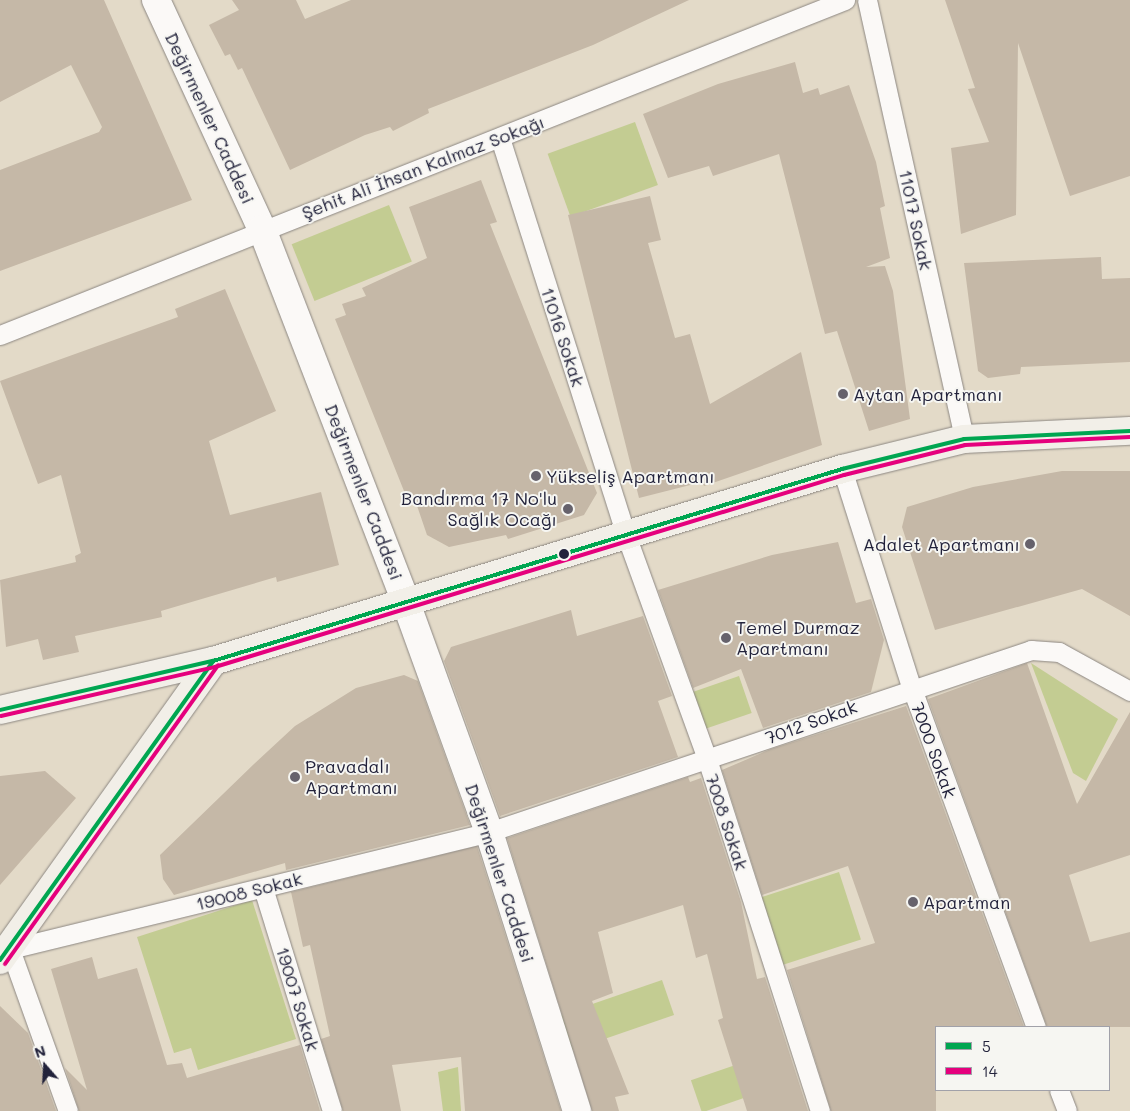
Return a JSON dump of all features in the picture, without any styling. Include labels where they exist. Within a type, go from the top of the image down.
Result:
[{"type":"main road","points":[[0,710],[213,661],[842,469],[964,439],[1130,432]]},
{"type":"main road","points":[[5,954],[213,661]]},
{"type":"street","name":"Değirmenler Caddesi","points":[[156,0],[262,229],[406,602],[488,832],[577,1111]]},
{"type":"lane","name":"Şehit Ali İhsan Kalmaz Sokağı","points":[[0,335],[262,229],[500,138],[845,0]]},
{"type":"lane","name":"11017 Sokak","points":[[867,0],[964,439]]},
{"type":"lane","name":"11016 Sokak","points":[[500,138],[626,535]]},
{"type":"lane","name":"7000 Sokak","points":[[842,469],[911,686],[1036,1026]]},
{"type":"lane","name":"7008 Sokak","points":[[626,535],[707,759],[820,1111]]},
{"type":"lane","name":"7012 Sokak","points":[[488,832],[707,759],[911,686],[1031,650],[1048,649],[1130,692]]},
{"type":"lane","name":"19008 Sokak","points":[[5,954],[488,832]]},
{"type":"lane","name":"19007 Sokak","points":[[263,888],[332,1111]]},
{"type":"lane","points":[[5,954],[68,1111]]},
{"type":"lane","points":[[1059,1091],[1067,1111]]},
{"type":"green space","points":[[635,122],[658,185],[571,217],[548,154]]},
{"type":"green space","points":[[389,205],[412,262],[314,301],[292,244]]},
{"type":"green space","points":[[1031,663],[1118,719],[1086,781],[1073,773]]},
{"type":"green space","points":[[739,676],[752,713],[703,730],[690,693]]},
{"type":"green space","points":[[839,872],[861,940],[780,966],[758,898]]},
{"type":"green space","points":[[252,900],[296,1039],[198,1070],[191,1048],[174,1053],[137,937]]},
{"type":"green space","points":[[662,980],[674,1015],[565,1052],[553,1017]]},
{"type":"green space","points":[[776,1051],[787,1083],[701,1111],[691,1080]]},
{"type":"green space","points":[[458,1067],[461,1111],[443,1111],[438,1072]]},
{"type":"building","points":[[0,0],[104,0],[192,200],[0,271],[0,170],[99,132],[102,127],[71,65],[0,102]]},
{"type":"building","points":[[232,0],[296,0],[305,19],[351,0],[689,0],[593,45],[428,109],[429,113],[393,131],[390,127],[365,135],[290,170],[242,68],[238,70],[230,54],[225,56],[209,25],[239,10]]},
{"type":"building","points":[[945,0],[1130,0],[1130,176],[1070,196],[1018,43],[1016,215],[961,234],[951,148],[989,142],[968,89],[975,88]]},
{"type":"building","points":[[795,62],[803,93],[818,88],[820,95],[849,85],[876,162],[885,206],[880,208],[890,258],[866,267],[885,266],[893,291],[910,419],[869,431],[837,331],[825,334],[779,154],[713,176],[709,166],[668,178],[643,114],[718,84]]},
{"type":"building","points":[[481,180],[497,222],[490,224],[597,493],[584,515],[508,539],[506,535],[449,547],[427,535],[413,494],[406,496],[335,319],[346,315],[342,304],[366,296],[362,288],[427,258],[409,207]]},
{"type":"building","points":[[650,196],[661,240],[648,243],[675,338],[690,334],[710,404],[801,352],[822,445],[704,486],[702,482],[639,498],[568,215]]},
{"type":"building","points":[[1101,257],[1102,279],[1130,278],[1130,362],[1021,367],[1020,374],[988,378],[978,371],[964,263]]},
{"type":"building","points":[[225,289],[276,411],[209,441],[230,515],[321,492],[339,565],[277,582],[276,577],[161,611],[162,617],[75,636],[79,652],[43,660],[38,639],[6,647],[0,580],[76,562],[75,556],[81,553],[61,475],[38,484],[0,381],[178,317],[175,309]]},
{"type":"building","points":[[1062,471],[1130,471],[1130,616],[1082,589],[935,630],[902,527],[907,507],[973,487]]},
{"type":"building","points":[[838,542],[856,603],[871,599],[884,640],[871,692],[763,728],[741,669],[693,688],[658,590],[772,555]]},
{"type":"building","points":[[571,610],[577,636],[643,616],[672,696],[658,701],[678,757],[500,816],[444,661],[451,647]]},
{"type":"building","points":[[1027,663],[1077,804],[1130,712],[1130,855],[1069,875],[1090,942],[1130,932],[1130,1027],[1047,1026],[928,699]]},
{"type":"building","points":[[404,675],[418,681],[470,825],[286,870],[285,863],[174,895],[163,879],[160,855],[254,764],[295,726],[356,688]]},
{"type":"building","points":[[906,706],[1024,1026],[935,1026],[936,1111],[831,1111],[787,970],[875,943],[848,866],[762,895],[722,770],[771,749]]},
{"type":"building","points":[[45,771],[76,798],[0,885],[0,776]]},
{"type":"building","points":[[688,777],[690,782],[701,778],[741,902],[757,979],[765,977],[808,1111],[747,1111],[718,1020],[723,1018],[707,954],[696,958],[683,905],[598,932],[613,993],[592,1001],[629,1094],[615,1097],[619,1111],[592,1111],[507,838]]},
{"type":"building","points":[[477,846],[561,1111],[465,1111],[461,1057],[392,1065],[401,1111],[343,1111],[321,1039],[330,1036],[310,945],[303,947],[291,892]]},
{"type":"building","points":[[92,957],[98,979],[137,968],[167,1065],[182,1063],[187,1078],[300,1045],[320,1111],[79,1111],[65,1068],[87,1090],[51,969]]},
{"type":"building","points":[[0,1006],[28,1033],[56,1111],[0,1111]]},
{"type":"transit line","name":"5","points":[[0,710],[213,661],[842,469],[964,439],[1130,431]]},
{"type":"transit line","name":"14","points":[[1,716],[215,667],[844,475],[965,445],[1130,437]]},
{"type":"transit line","name":"5","points":[[0,960],[213,661]]},
{"type":"transit line","name":"14","points":[[5,964],[218,665]]},
{"type":"place","name":"Aytan Apartmanı","points":[[843,394]]},
{"type":"place","name":"Yükseliş Apartmanı","points":[[536,476]]},
{"type":"place","name":"Bandırma 17 No'lu Sağlık Ocağı","points":[[568,509]]},
{"type":"place","name":"Adalet Apartmanı","points":[[1030,544]]},
{"type":"place","name":"Temel Durmaz Apartmanı","points":[[726,638]]},
{"type":"place","name":"Pravadalı Apartmanı","points":[[295,777]]},
{"type":"place","name":"Apartman","points":[[913,902]]}]
